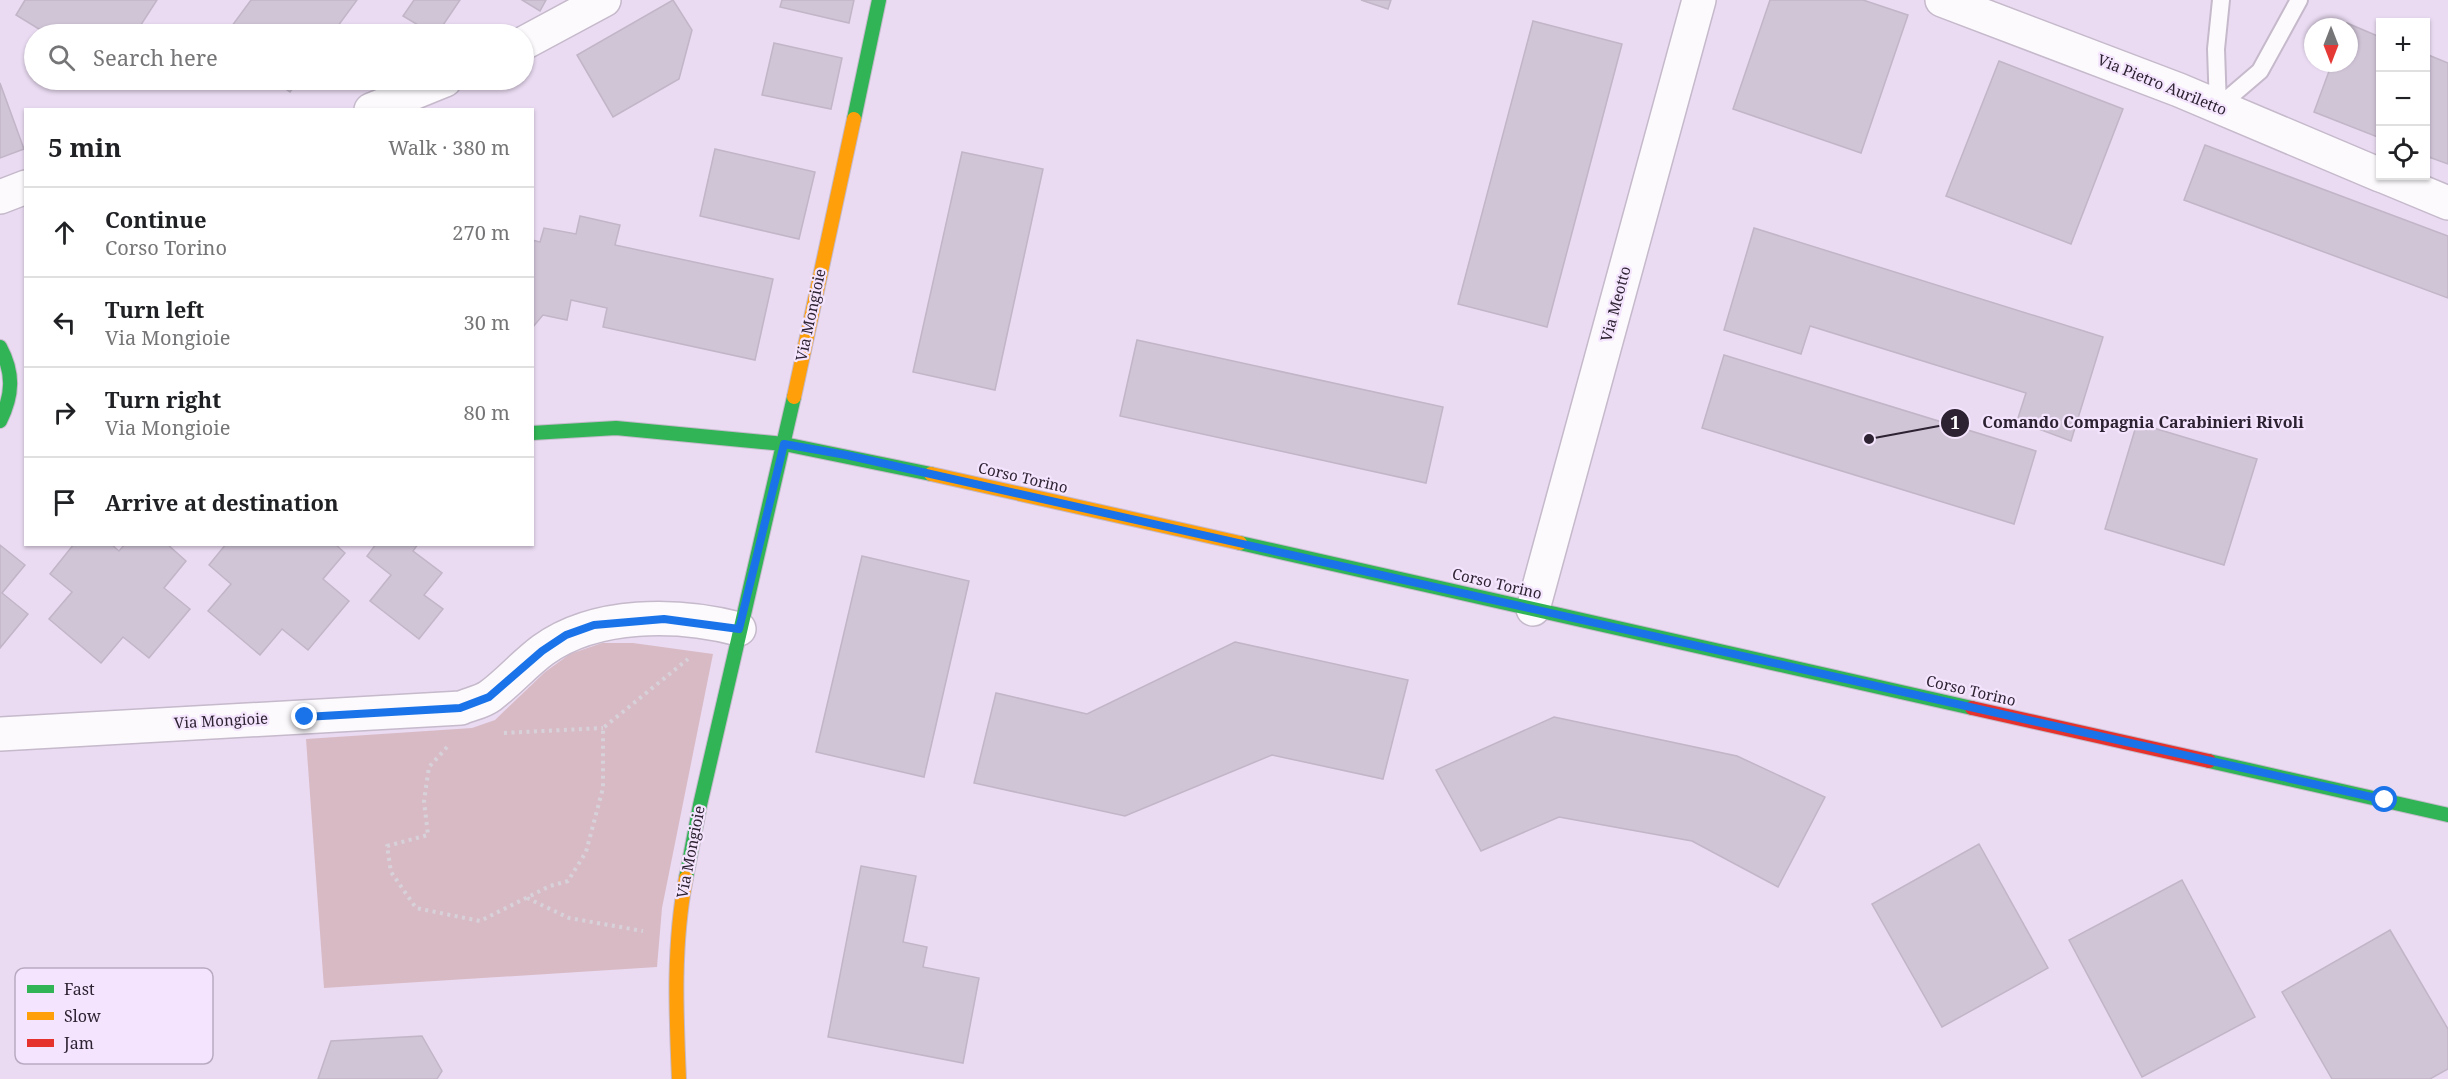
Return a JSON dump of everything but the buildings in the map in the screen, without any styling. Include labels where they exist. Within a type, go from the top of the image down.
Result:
[{"type":"main road","name":"Via Mongioie","points":[[678,1079],[676,1013],[680,908],[734,627],[784,444],[879,0]]},
{"type":"main road","points":[[0,347],[8,360],[12,391],[0,421],[17,419]]},
{"type":"main road","points":[[8,360],[24,366]]},
{"type":"main road","name":"Corso Torino","points":[[534,433],[616,428],[784,444],[846,455],[2448,815]]},
{"type":"street","points":[[534,38],[604,0]]},
{"type":"street","name":"Via Meotto","points":[[1533,609],[1699,0]]},
{"type":"street","name":"Via Pietro Auriletto","points":[[1942,0],[2218,106],[2376,172]]},
{"type":"street","points":[[376,108],[420,90]]},
{"type":"street","name":"Via Pietro Auriletto","points":[[2394,180],[2448,203]]},
{"type":"street","points":[[0,197],[24,188]]},
{"type":"street","name":"Via Mongioie","points":[[0,734],[460,708],[489,697],[542,651],[566,635],[594,625],[664,619],[734,627]]},
{"type":"lane","points":[[2218,106],[2216,49],[2221,0]]},
{"type":"lane","points":[[2218,106],[2260,71],[2299,0]]},
{"type":"path","points":[[501,733],[603,728],[734,627]]},
{"type":"path","points":[[450,744],[429,767],[424,801],[428,835],[387,846],[391,872],[416,908],[480,921],[526,898],[568,881],[586,852],[603,788],[603,728]]},
{"type":"path","points":[[526,898],[568,918],[679,938]]},
{"type":"shaded area","points":[[602,643],[633,643],[713,654],[662,908],[657,967],[324,988],[306,739],[472,728],[495,720],[545,672],[570,654]]},
{"type":"traffic: fast","points":[[854,119],[879,0]]},
{"type":"traffic: fast","points":[[0,347],[10,375],[9,393],[0,421]]},
{"type":"traffic: fast","points":[[686,878],[700,805],[794,397]]},
{"type":"traffic: fast","points":[[534,433],[616,428],[784,444],[931,474]]},
{"type":"traffic: fast","points":[[1240,543],[1972,708]]},
{"type":"traffic: fast","points":[[2209,761],[2448,815]]},
{"type":"traffic: slow","points":[[794,397],[854,119]]},
{"type":"traffic: slow","points":[[931,474],[1240,543]]},
{"type":"traffic: slow","points":[[679,1079],[677,953],[686,878]]},
{"type":"traffic: jam","points":[[1972,708],[2209,761]]},
{"type":"place","name":"Comando Compagnia Carabinieri Rivoli","points":[[1869,439]]},
{"type":"route","points":[[305,717],[460,708],[489,697],[542,651],[566,635],[594,625],[664,619],[713,623],[739,629],[784,444],[846,455],[2385,800]]}]
